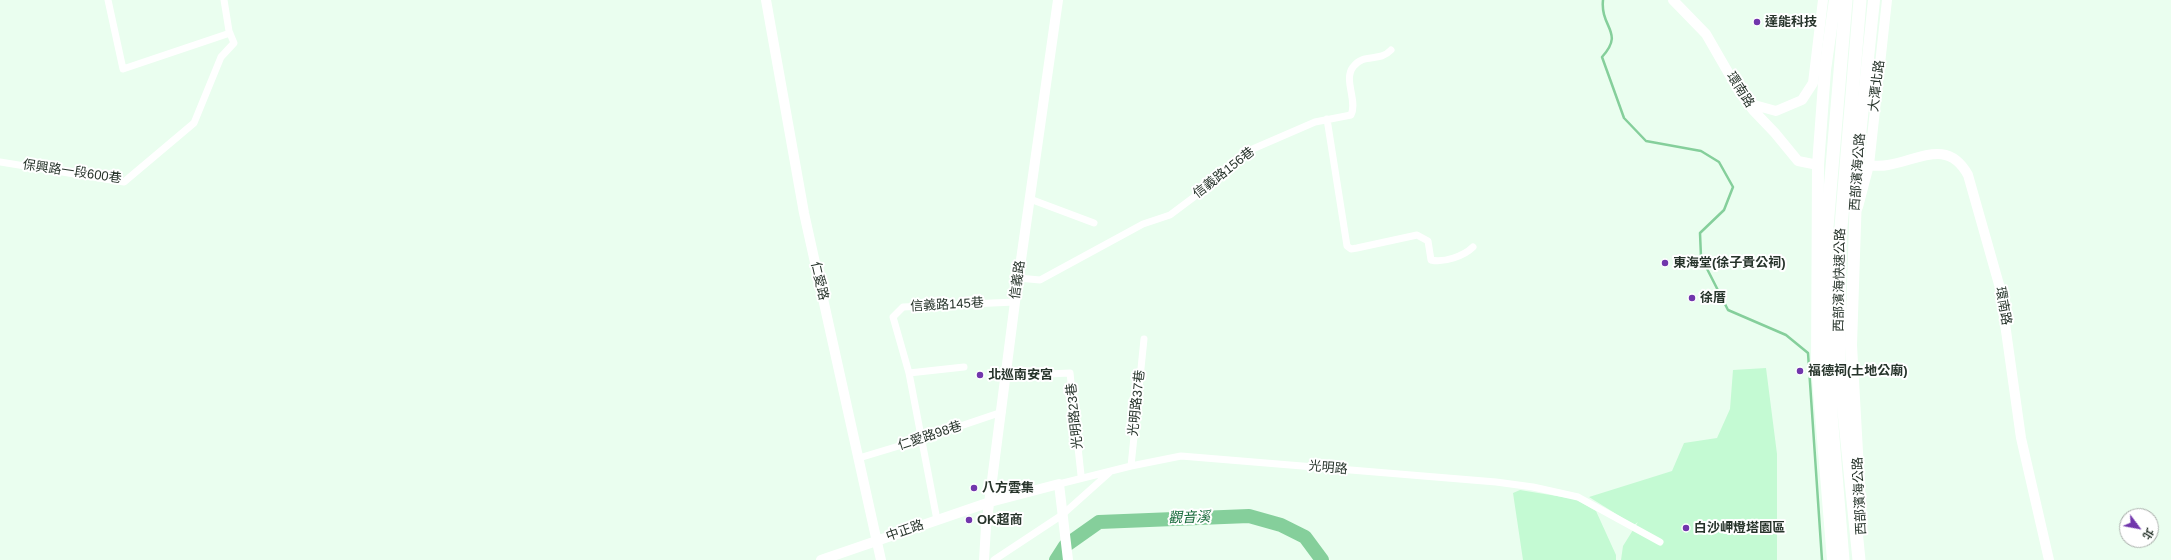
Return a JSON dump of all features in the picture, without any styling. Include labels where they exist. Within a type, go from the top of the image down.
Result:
[{"type":"highway","name":"西部濱海快速公路","points":[[1843,560],[1830,472],[1826,239],[1846,0]]},
{"type":"highway","name":"西部濱海快速公路","points":[[1858,560],[1853,465],[1839,362],[1840,239],[1860,0]]},
{"type":"main road","points":[[1833,560],[1830,472],[1818,366],[1818,165],[1825,70],[1835,0]]},
{"type":"main road","name":"西部濱海公路","points":[[1865,560],[1853,465],[1851,345],[1855,218],[1863,165],[1874,0]]},
{"type":"street","points":[[108,0],[122,69],[230,33],[224,0]]},
{"type":"street","name":"仁愛路","points":[[766,0],[804,214],[881,560]]},
{"type":"street","name":"信義路","points":[[984,560],[1018,278],[1058,0]]},
{"type":"street","name":"環南路","points":[[1672,0],[1706,34],[1747,103],[1775,133],[1798,161],[1818,165]]},
{"type":"street","points":[[1747,103],[1776,111],[1802,100],[1813,83],[1823,0]]},
{"type":"street","name":"大潭北路","points":[[1863,165],[1887,0]]},
{"type":"street","name":"保興路一段600巷","points":[[0,162],[124,182],[194,122],[221,57],[234,43],[230,33]]},
{"type":"street","name":"信義路156巷","points":[[1018,278],[1040,280],[1143,224],[1170,214],[1218,179],[1248,151],[1289,131],[1327,119],[1349,116],[1352,113],[1350,75],[1353,67],[1365,58],[1380,58],[1391,50]]},
{"type":"street","points":[[1327,119],[1347,246],[1351,249],[1417,235],[1428,241],[1431,260],[1436,261],[1466,254],[1473,247]]},
{"type":"street","name":"環南路","points":[[1863,165],[1888,165],[1932,153],[1944,154],[1954,158],[1963,166],[1968,175],[2000,288],[2021,438],[2049,560]]},
{"type":"street","points":[[1030,199],[1094,223]]},
{"type":"street","name":"信義路145巷","points":[[909,373],[893,317],[903,307],[1015,302]]},
{"type":"street","name":"光明路37巷","points":[[1130,466],[1144,339]]},
{"type":"street","points":[[937,520],[909,373],[964,367]]},
{"type":"street","name":"光明路23巷","points":[[1006,376],[1070,373],[1081,475]]},
{"type":"street","name":"仁愛路98巷","points":[[859,458],[922,440],[1002,412]]},
{"type":"street","name":"光明路","points":[[990,502],[1130,466],[1181,456],[1496,482],[1533,487],[1578,497],[1660,542]]},
{"type":"street","points":[[994,560],[1062,515],[1110,472]]},
{"type":"street","points":[[1059,484],[1068,560]]},
{"type":"street","name":"中正路","points":[[821,560],[990,502]]},
{"type":"green space","points":[[1766,368],[1777,454],[1777,560],[1621,560],[1623,546],[1638,522],[1634,525],[1589,497],[1672,471],[1684,443],[1717,438],[1730,409],[1733,370]]},
{"type":"green space","points":[[1520,490],[1575,499],[1596,511],[1616,555],[1616,560],[1523,560],[1513,493]]},
{"type":"waterway","points":[[1603,0],[1605,17],[1612,35],[1609,49],[1602,57],[1624,118],[1646,141],[1701,151],[1719,162],[1733,187],[1724,210],[1700,233],[1701,257],[1728,310],[1786,335],[1808,353],[1822,560]]},
{"type":"waterway","name":"觀音溪","points":[[1056,560],[1065,546],[1099,522],[1249,516],[1281,525],[1305,537],[1322,560]]},
{"type":"place","name":"達能科技","points":[[1757,22]]},
{"type":"place","name":"東海堂(徐子貴公祠)","points":[[1665,263]]},
{"type":"place","name":"徐厝","points":[[1692,298]]},
{"type":"place","name":"福德祠(土地公廟)","points":[[1800,371]]},
{"type":"place","name":"北巡南安宮","points":[[980,375]]},
{"type":"place","name":"八方雲集","points":[[974,488]]},
{"type":"place","name":"OK超商","points":[[969,520]]},
{"type":"place","name":"白沙岬燈塔園區","points":[[1686,528]]}]
